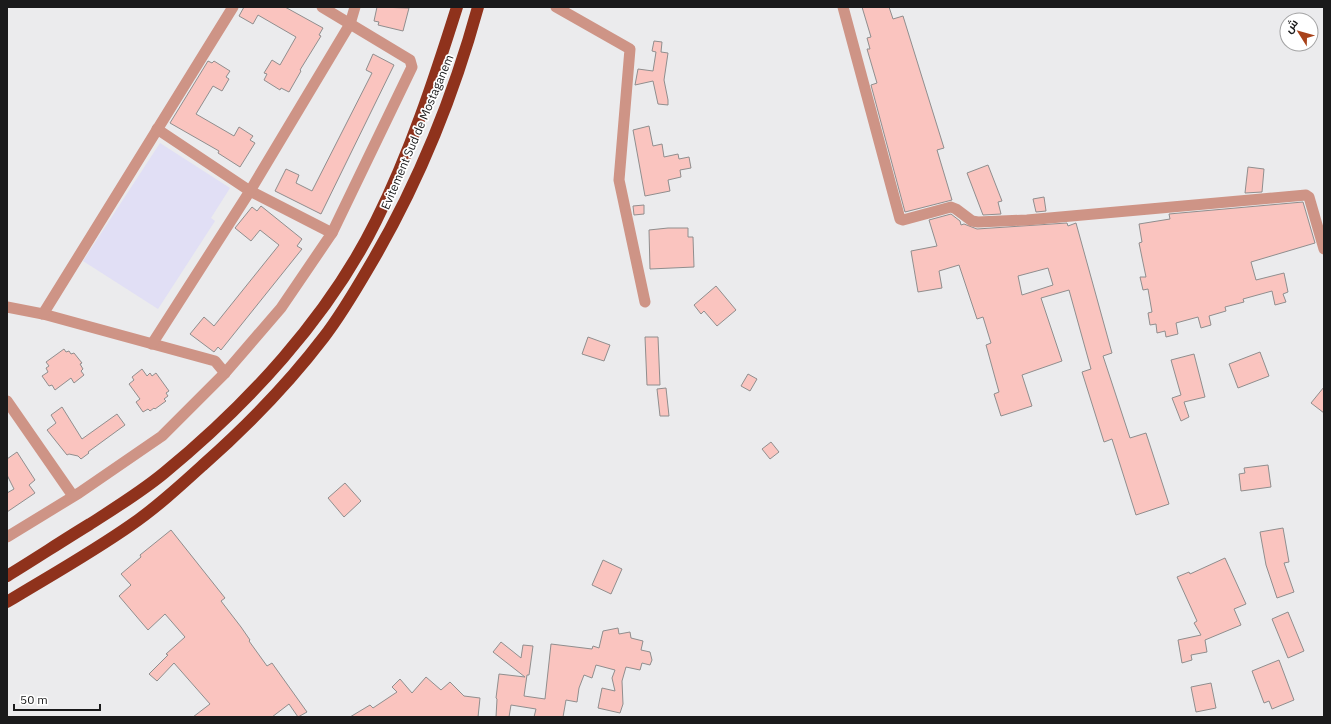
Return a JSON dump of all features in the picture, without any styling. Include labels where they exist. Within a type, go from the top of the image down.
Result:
[{"type":"highway","name":"Evitement Sud de Mostaganem","points":[[7,576],[114,508],[163,474],[209,434],[287,353],[320,311],[349,268],[375,222],[402,165],[457,7]]},
{"type":"highway","name":"Evitement Sud de Mostaganem","points":[[7,602],[132,524],[184,482],[229,442],[297,371],[326,335],[359,284],[408,195],[461,67],[478,7]]},
{"type":"street","points":[[43,314],[233,7]]},
{"type":"street","points":[[7,537],[73,496],[162,436],[225,372],[281,308],[332,233],[412,67],[410,60],[322,7]]},
{"type":"street","points":[[152,344],[250,191],[350,24],[355,7]]},
{"type":"street","points":[[556,7],[630,49],[618,180],[645,302]]},
{"type":"street","points":[[843,7],[900,219],[903,220],[950,207],[956,209],[972,221],[1027,220],[1306,195],[1309,197],[1324,249]]},
{"type":"street","points":[[157,129],[250,191],[332,233]]},
{"type":"street","points":[[7,307],[43,314],[215,361],[225,372]]},
{"type":"street","points":[[7,402],[73,496]]},
{"type":"shaded area","points":[[160,143],[230,188],[211,218],[215,221],[158,309],[83,261]]},
{"type":"building","points":[[244,7],[285,7],[323,28],[319,35],[321,36],[300,70],[301,71],[289,92],[281,88],[280,90],[264,80],[267,74],[264,73],[272,60],[280,65],[296,37],[258,15],[253,24],[239,16]]},
{"type":"building","points":[[377,7],[409,8],[403,31],[378,25],[379,22],[374,21]]},
{"type":"building","points":[[862,7],[889,7],[893,19],[903,16],[944,148],[937,150],[952,200],[905,212],[871,85],[877,83],[867,49],[870,49],[867,38],[871,37]]},
{"type":"building","points":[[654,41],[662,42],[661,52],[668,53],[664,80],[668,105],[658,104],[653,81],[635,85],[638,69],[653,71],[656,52],[652,51]]},
{"type":"building","points":[[373,54],[394,65],[321,214],[275,191],[286,169],[299,175],[296,183],[312,191],[372,73],[366,70]]},
{"type":"building","points":[[208,61],[212,63],[214,61],[230,71],[226,77],[229,79],[222,91],[213,86],[196,114],[234,136],[239,127],[253,136],[250,140],[255,143],[240,167],[218,153],[219,151],[170,123]]},
{"type":"building","points":[[649,126],[653,146],[662,144],[664,157],[678,154],[679,159],[689,157],[691,168],[680,170],[681,177],[668,180],[670,191],[645,196],[633,130]]},
{"type":"building","points":[[988,165],[1002,201],[998,202],[1001,214],[983,215],[967,173]]},
{"type":"building","points":[[1248,167],[1264,169],[1262,192],[1245,193]]},
{"type":"building","points":[[1044,197],[1046,211],[1036,212],[1033,199]]},
{"type":"building","points":[[1303,202],[1315,243],[1251,262],[1256,280],[1284,273],[1288,292],[1283,294],[1286,302],[1275,305],[1272,291],[1243,299],[1244,302],[1225,307],[1226,311],[1209,316],[1211,325],[1201,328],[1198,317],[1176,323],[1178,334],[1166,337],[1165,331],[1157,333],[1156,324],[1150,325],[1148,313],[1152,312],[1148,289],[1143,290],[1140,277],[1146,277],[1139,243],[1142,242],[1139,224],[1170,219],[1169,214]]},
{"type":"building","points":[[644,205],[644,214],[634,215],[633,206]]},
{"type":"building","points":[[261,206],[302,239],[297,246],[302,249],[221,350],[218,347],[214,352],[190,334],[204,317],[214,326],[279,245],[260,230],[251,241],[235,228],[252,207],[257,211]]},
{"type":"building","points":[[951,214],[960,221],[961,225],[964,224],[977,229],[1067,223],[1068,226],[1076,223],[1112,353],[1103,356],[1130,438],[1146,433],[1169,504],[1136,515],[1112,439],[1104,442],[1082,372],[1091,369],[1069,290],[1041,298],[1062,361],[1022,375],[1032,406],[1001,416],[994,394],[999,392],[986,345],[991,343],[983,317],[977,319],[959,265],[939,271],[942,288],[918,292],[911,251],[937,246],[929,220]],"holes":[[[1048,268],[1053,285],[1022,295],[1018,276]]]},
{"type":"building","points":[[688,228],[688,237],[693,237],[694,267],[650,269],[649,230]]},
{"type":"building","points":[[716,286],[736,310],[717,326],[704,311],[701,314],[694,305]]},
{"type":"building","points":[[588,337],[610,345],[604,361],[582,354]]},
{"type":"building","points":[[645,337],[658,337],[660,385],[647,385]]},
{"type":"building","points":[[64,349],[66,352],[69,351],[71,354],[74,353],[82,363],[80,364],[83,369],[81,371],[84,375],[74,383],[71,378],[55,390],[52,385],[49,386],[42,376],[48,372],[46,368],[49,366],[46,362]]},
{"type":"building","points":[[1260,352],[1269,376],[1238,388],[1229,364]]},
{"type":"building","points":[[1194,354],[1205,397],[1184,402],[1189,417],[1181,421],[1172,398],[1181,395],[1171,360]]},
{"type":"building","points":[[142,369],[147,376],[150,373],[152,376],[156,373],[169,391],[166,393],[168,396],[164,399],[166,401],[155,409],[154,408],[150,411],[148,409],[143,412],[136,402],[140,399],[129,384],[134,380],[132,377]]},
{"type":"building","points":[[748,374],[757,379],[750,391],[741,386]]},
{"type":"building","points":[[1324,387],[1324,413],[1311,403]]},
{"type":"building","points":[[666,388],[669,416],[660,416],[657,389]]},
{"type":"building","points":[[62,407],[82,439],[117,414],[125,425],[88,452],[89,453],[81,459],[78,456],[67,455],[47,430],[56,423],[51,415]]},
{"type":"building","points":[[771,442],[779,452],[770,459],[762,449]]},
{"type":"building","points":[[17,452],[35,480],[29,485],[35,493],[7,512],[7,493],[14,489],[7,475],[7,459]]},
{"type":"building","points":[[1268,465],[1271,487],[1241,491],[1239,474],[1245,473],[1244,468]]},
{"type":"building","points":[[345,483],[361,501],[344,517],[328,498]]},
{"type":"building","points":[[1283,528],[1289,562],[1284,563],[1294,592],[1277,598],[1266,565],[1260,532]]},
{"type":"building","points":[[171,530],[225,598],[221,601],[241,627],[267,666],[272,663],[307,712],[298,717],[289,704],[272,717],[193,717],[210,704],[174,663],[157,681],[149,674],[168,655],[166,654],[185,637],[165,614],[148,630],[119,596],[131,585],[121,574],[141,557],[140,555]]},
{"type":"building","points":[[1225,558],[1246,604],[1234,609],[1241,625],[1205,640],[1207,652],[1191,655],[1192,660],[1182,663],[1178,640],[1201,635],[1194,623],[1197,621],[1177,577],[1189,572],[1190,574]]},
{"type":"building","points":[[603,560],[622,569],[611,594],[592,585]]},
{"type":"building","points":[[1288,612],[1304,651],[1288,658],[1272,619]]},
{"type":"building","points":[[618,628],[619,634],[630,632],[631,638],[643,641],[641,650],[650,652],[652,660],[650,665],[642,663],[640,670],[626,667],[622,681],[623,704],[620,713],[598,708],[602,688],[615,691],[612,678],[615,670],[596,665],[592,678],[584,675],[579,688],[577,702],[566,700],[563,717],[534,717],[536,709],[511,705],[509,717],[496,717],[496,698],[499,674],[525,677],[493,652],[501,642],[521,658],[523,645],[533,646],[529,675],[527,675],[524,696],[545,699],[551,644],[592,649],[593,646],[599,648],[603,631]]},
{"type":"building","points":[[1279,660],[1294,700],[1272,709],[1269,701],[1264,703],[1252,671]]},
{"type":"building","points":[[426,677],[441,690],[450,682],[464,696],[480,698],[478,717],[350,717],[370,705],[373,708],[397,692],[392,687],[400,679],[412,693]]},
{"type":"building","points":[[1211,683],[1216,708],[1196,712],[1191,687]]}]
